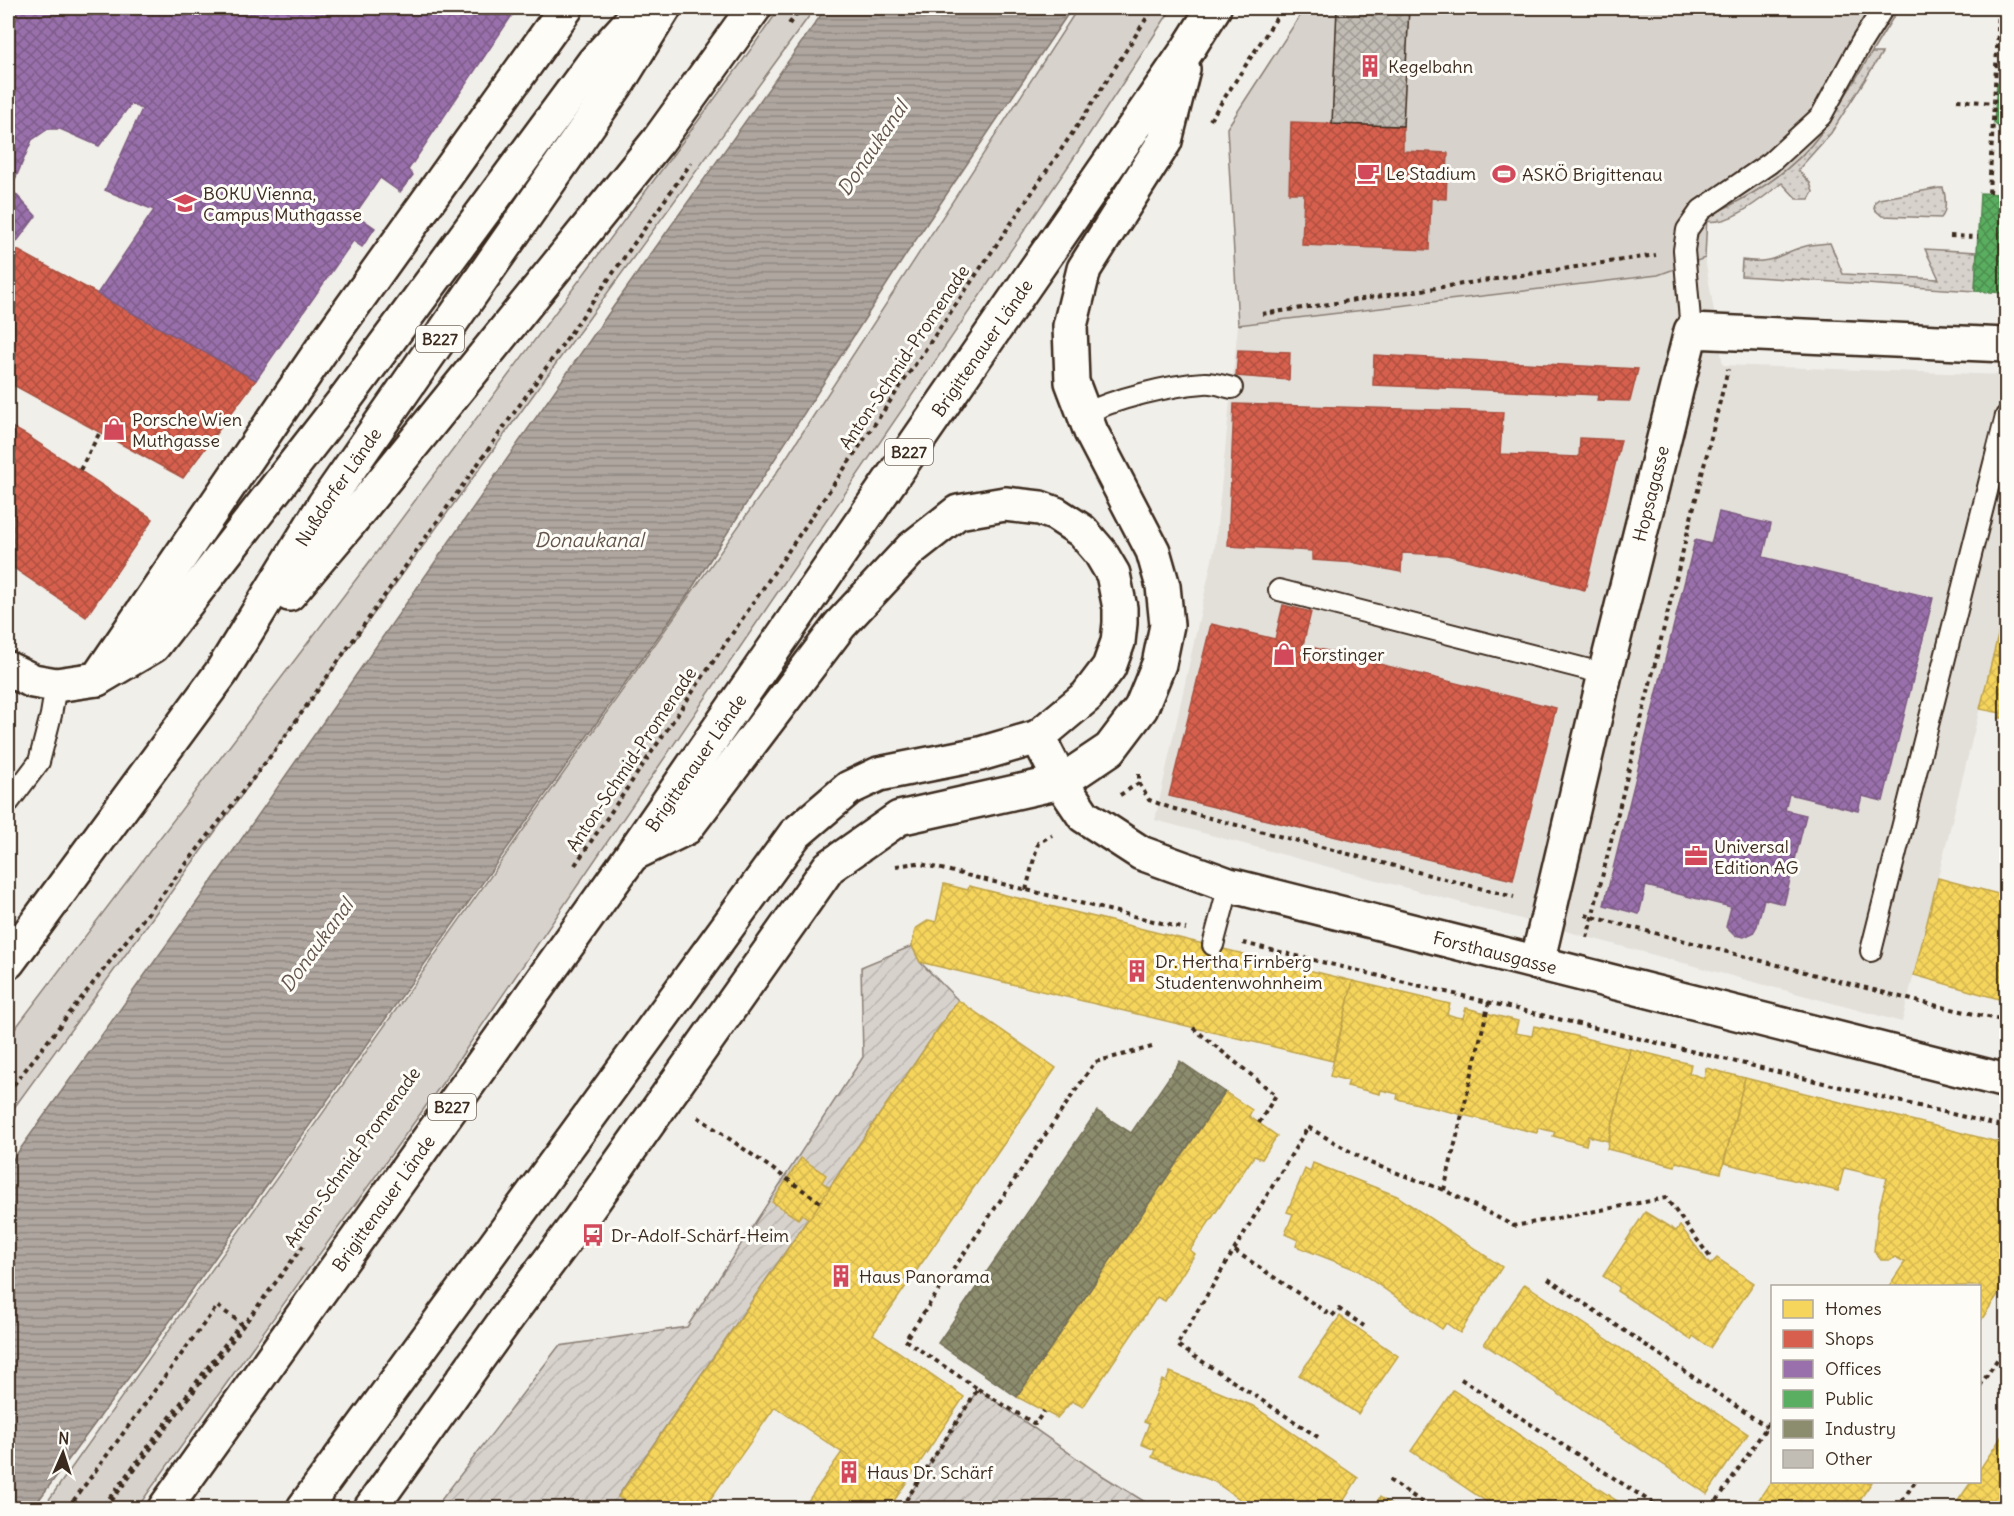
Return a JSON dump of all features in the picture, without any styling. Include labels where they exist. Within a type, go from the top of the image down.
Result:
[{"type":"main road","points":[[97,679],[322,349],[566,8]]},
{"type":"main road","points":[[8,669],[33,681],[56,685],[97,679],[153,646],[350,392],[594,62],[643,8]]},
{"type":"main road","name":"Nußdorfer Lände","points":[[8,962],[221,673],[324,505],[619,81],[664,8]]},
{"type":"main road","points":[[221,673],[350,522],[658,141],[754,8]]},
{"type":"main road","name":"Brigittenauer Lände","points":[[165,1509],[631,856],[1188,49],[1214,8]]},
{"type":"main road","points":[[371,1509],[509,1315],[577,1224],[829,867],[898,819],[1060,782],[1110,749],[1142,708],[1159,664],[1167,625],[1163,586],[1153,551],[1096,442],[1072,382],[1070,326],[1084,270],[1166,141],[1188,49]]},
{"type":"main road","points":[[1691,331],[2007,345]]},
{"type":"main road","name":"Hopsagasse","points":[[1537,963],[1605,674],[1691,331]]},
{"type":"main road","points":[[304,1509],[795,834],[849,788],[879,774],[980,754],[1038,737],[1093,689],[1109,667],[1118,642],[1120,623],[1120,608],[1113,574],[1100,552],[1082,531],[1056,514],[1040,508],[1005,504],[958,512],[911,549],[840,625],[686,828],[631,856]]},
{"type":"main road","name":"Forsthausgasse","points":[[1038,737],[1060,782],[1084,816],[1141,853],[1229,885],[2007,1081]]},
{"type":"lane","points":[[1691,331],[1684,250],[1687,230],[1701,210],[1770,163],[1821,116],[1883,8]]},
{"type":"lane","points":[[1084,414],[1102,405],[1163,390],[1205,383],[1232,388]]},
{"type":"lane","points":[[1871,951],[2007,416]]},
{"type":"lane","points":[[1279,590],[1605,674]]},
{"type":"lane","points":[[8,803],[39,762],[56,685]]},
{"type":"lane","points":[[1214,941],[1229,885]]},
{"type":"path","name":"Anton-Schmid-Promenade","points":[[572,870],[1088,111],[1153,8]]},
{"type":"path","points":[[1989,193],[1999,13]]},
{"type":"path","points":[[1957,100],[1994,103]]},
{"type":"path","points":[[8,1092],[276,749],[654,217]]},
{"type":"path","points":[[1950,236],[1978,237]]},
{"type":"path","points":[[1262,314],[1684,250]]},
{"type":"path","points":[[1579,973],[1736,333]]},
{"type":"path","points":[[80,470],[100,432]]},
{"type":"path","points":[[1026,890],[1038,843],[1084,816]]},
{"type":"path","points":[[893,867],[917,863],[1214,941],[1489,1002],[2007,1127]]},
{"type":"path","points":[[1444,1190],[1489,1002]]},
{"type":"path","points":[[1193,1029],[1276,1095],[1259,1123]]},
{"type":"path","points":[[1044,1411],[1035,1424],[905,1340],[1095,1062],[1152,1047]]},
{"type":"path","points":[[693,1113],[820,1202]]},
{"type":"path","points":[[1318,1437],[1177,1345],[1308,1127],[1370,1163],[1444,1190],[1514,1226],[1666,1198],[1710,1257]]},
{"type":"path","name":"Anton-Schmid-Promenade","points":[[104,1509],[309,1238]]},
{"type":"path","points":[[1235,1251],[1332,1316],[1339,1309],[1364,1326]]},
{"type":"path","points":[[1548,1279],[1767,1427]]},
{"type":"path","points":[[68,1509],[217,1305],[241,1323],[104,1509]]},
{"type":"path","points":[[1981,1385],[2007,1346]]},
{"type":"path","points":[[1461,1379],[1660,1509]]},
{"type":"path","points":[[901,1509],[978,1389]]},
{"type":"path","points":[[1712,1509],[1771,1422]]},
{"type":"path","points":[[1389,1480],[1431,1509]]},
{"type":"path","points":[[1897,1509],[1914,1483]]},
{"type":"shaded area","points":[[780,8],[815,8],[8,1116],[8,1038],[373,557]]},
{"type":"shaded area","points":[[1078,8],[1172,8],[1069,165],[451,1071],[137,1508],[43,1508],[777,472]]},
{"type":"shaded area","name":"ASKÖ Brigittenau","points":[[1305,8],[1899,8],[1841,102],[1810,147],[1769,182],[1739,201],[1707,216],[1705,258],[1658,275],[1238,325],[1227,128]]},
{"type":"shaded area","points":[[1871,53],[1882,53],[1831,133],[1798,170],[1810,183],[1813,192],[1809,199],[1797,199],[1782,183],[1736,215],[1716,221],[1706,221],[1707,216],[1739,201],[1770,182],[1798,159],[1828,122]]},
{"type":"shaded area","points":[[1943,188],[1945,199],[1945,208],[1941,218],[1882,216],[1874,209],[1875,202],[1879,199]]},
{"type":"shaded area","points":[[1830,243],[1843,274],[1939,279],[1925,249],[1977,252],[1975,291],[1741,276],[1742,260],[1770,260],[1806,246]]},
{"type":"shaded area","points":[[1705,258],[1723,365],[2006,375],[2006,603],[1902,1022],[1155,820],[1215,546],[1238,325],[1658,275]]},
{"type":"shaded area","points":[[912,946],[920,962],[958,1000],[618,1496],[635,1508],[435,1508],[559,1346],[687,1327],[863,1057],[861,967]]},
{"type":"shaded area","points":[[978,1389],[1095,1471],[1155,1508],[901,1508]]},
{"type":"water","name":"Donaukanal","points":[[826,8],[1072,8],[905,256],[685,599],[160,1335],[33,1508],[8,1508],[8,1166],[217,874],[611,310]]},
{"type":"building: Homes","points":[[2006,602],[2006,656],[1993,656]]},
{"type":"building: Homes","points":[[1993,656],[2006,656],[2006,718],[1999,718],[2001,713],[1980,709]]},
{"type":"building: Homes","points":[[1938,878],[2006,896],[2006,1001],[1914,975]]},
{"type":"building: Homes","name":"Dr. Hertha Firnberg Studentenwohnheim","points":[[944,884],[968,890],[969,886],[1353,981],[1333,1061],[920,962],[912,946],[915,929],[929,920],[936,922]]},
{"type":"building: Homes","points":[[1353,981],[1450,1004],[1447,1014],[1456,1017],[1463,1018],[1466,1008],[1518,1021],[1515,1033],[1532,1036],[1534,1026],[1630,1049],[1608,1141],[1588,1136],[1586,1145],[1553,1136],[1555,1132],[1538,1128],[1537,1133],[1397,1099],[1398,1094],[1381,1090],[1380,1094],[1347,1086],[1349,1081],[1330,1076]]},
{"type":"building: Homes","name":"Haus Panorama","points":[[958,1000],[1056,1068],[873,1334],[964,1397],[900,1492],[775,1407],[704,1508],[634,1508],[618,1497]]},
{"type":"building: Homes","points":[[1630,1049],[1691,1064],[1689,1073],[1704,1078],[1706,1068],[1745,1078],[1721,1173],[1676,1162],[1675,1166],[1607,1149]]},
{"type":"building: Homes","points":[[1745,1078],[2006,1144],[2006,1282],[1981,1320],[1981,1285],[1890,1285],[1905,1262],[1895,1257],[1891,1260],[1881,1260],[1874,1251],[1878,1212],[1887,1178],[1844,1168],[1838,1191],[1724,1163]]},
{"type":"building: Homes","points":[[1225,1092],[1252,1110],[1249,1116],[1277,1136],[1262,1159],[1254,1156],[1190,1250],[1195,1254],[1165,1301],[1157,1297],[1083,1407],[1072,1401],[1057,1418],[1017,1397]]},
{"type":"building: Homes","points":[[801,1158],[826,1175],[822,1182],[830,1188],[809,1219],[802,1214],[798,1219],[772,1202]]},
{"type":"building: Homes","points":[[1313,1163],[1397,1196],[1502,1267],[1460,1333],[1446,1323],[1442,1329],[1357,1270],[1296,1246],[1298,1240],[1285,1234],[1293,1214],[1287,1212],[1305,1169],[1310,1172]]},
{"type":"building: Homes","points":[[1645,1212],[1676,1231],[1680,1226],[1710,1265],[1717,1258],[1754,1283],[1710,1348],[1693,1336],[1691,1340],[1617,1291],[1619,1287],[1603,1276]]},
{"type":"building: Homes","points":[[1525,1284],[1748,1434],[1707,1494],[1484,1344]]},
{"type":"building: Homes","points":[[1340,1316],[1398,1356],[1358,1414],[1299,1375]]},
{"type":"building: Homes","points":[[1170,1372],[1253,1406],[1358,1478],[1339,1508],[1253,1508],[1213,1481],[1152,1457],[1155,1450],[1141,1444],[1149,1424],[1144,1422],[1162,1380],[1166,1382]]},
{"type":"building: Homes","points":[[1453,1390],[1628,1508],[1496,1508],[1411,1451]]},
{"type":"building: Homes","points":[[2006,1430],[2006,1508],[1953,1508],[1970,1483],[1981,1483],[1981,1468]]},
{"type":"building: Homes","name":"Haus Dr. Schärf","points":[[842,1452],[900,1492],[889,1508],[803,1508]]},
{"type":"building: Homes","points":[[1771,1481],[1871,1483],[1854,1508],[1753,1508]]},
{"type":"building: Homes","points":[[1380,1497],[1396,1508],[1373,1508]]},
{"type":"building: Shops","name":"Le Stadium","points":[[1291,122],[1403,126],[1403,151],[1448,153],[1446,199],[1431,198],[1429,250],[1302,245],[1304,193],[1289,193]]},
{"type":"building: Shops","points":[[8,245],[256,380],[183,478],[8,382]]},
{"type":"building: Shops","points":[[1238,350],[1290,352],[1289,380],[1236,376]]},
{"type":"building: Shops","points":[[1374,355],[1638,369],[1630,401],[1597,400],[1598,395],[1373,385]]},
{"type":"building: Shops","points":[[1234,404],[1503,412],[1500,454],[1579,457],[1580,438],[1621,440],[1585,590],[1447,555],[1402,553],[1401,572],[1356,563],[1312,560],[1312,551],[1228,546]]},
{"type":"building: Shops","points":[[8,425],[153,519],[86,617],[8,564]]},
{"type":"building: Shops","points":[[1283,605],[1311,612],[1303,645],[1556,708],[1513,880],[1169,796],[1211,624],[1275,639]]},
{"type":"building: Offices","name":"BOKU Vienna, Campus Muthgasse","points":[[8,8],[517,8],[408,170],[413,175],[400,192],[380,178],[355,214],[375,228],[362,247],[353,241],[256,380],[97,294],[154,210],[105,190],[142,109],[131,104],[99,146],[60,129],[48,129],[32,140],[11,189],[36,216],[12,248],[8,245]]},
{"type":"building: Offices","points":[[1719,512],[1771,524],[1763,557],[1933,598],[1883,801],[1862,796],[1858,811],[1789,794],[1785,810],[1806,815],[1784,904],[1764,899],[1757,926],[1753,933],[1744,937],[1734,935],[1726,927],[1731,907],[1646,886],[1639,914],[1604,905],[1695,540],[1711,544]]},
{"type":"building: Public","points":[[1988,8],[2006,8],[2006,13],[1988,12]]},
{"type":"building: Public","points":[[2006,79],[2006,293],[1975,291],[1980,193],[2003,194],[2005,129],[2001,129],[1994,123],[1997,83]]},
{"type":"building: Industry","points":[[1180,1061],[1225,1092],[1017,1397],[938,1343],[1097,1111],[1131,1133]]},
{"type":"building: Other","name":"Kegelbahn","points":[[1337,8],[1409,8],[1403,126],[1332,124]]},
{"type":"place","name":"Kegelbahn","points":[[1370,66]]},
{"type":"place","name":"Le Stadium","points":[[1368,173]]},
{"type":"place","name":"ASKÖ Brigittenau","points":[[1504,174]]},
{"type":"place","name":"BOKU Vienna, Campus Muthgasse","points":[[185,203]]},
{"type":"place","name":"Porsche Wien Muthgasse","points":[[114,429]]},
{"type":"place","name":"Forstinger","points":[[1284,654]]},
{"type":"place","name":"Universal Edition AG","points":[[1696,856]]},
{"type":"place","name":"Dr. Hertha Firnberg Studentenwohnheim","points":[[1137,971]]},
{"type":"place","name":"Dr-Adolf-Schärf-Heim","points":[[593,1235]]},
{"type":"place","name":"Haus Panorama","points":[[841,1276]]},
{"type":"place","name":"Haus Dr. Schärf","points":[[849,1472]]}]
